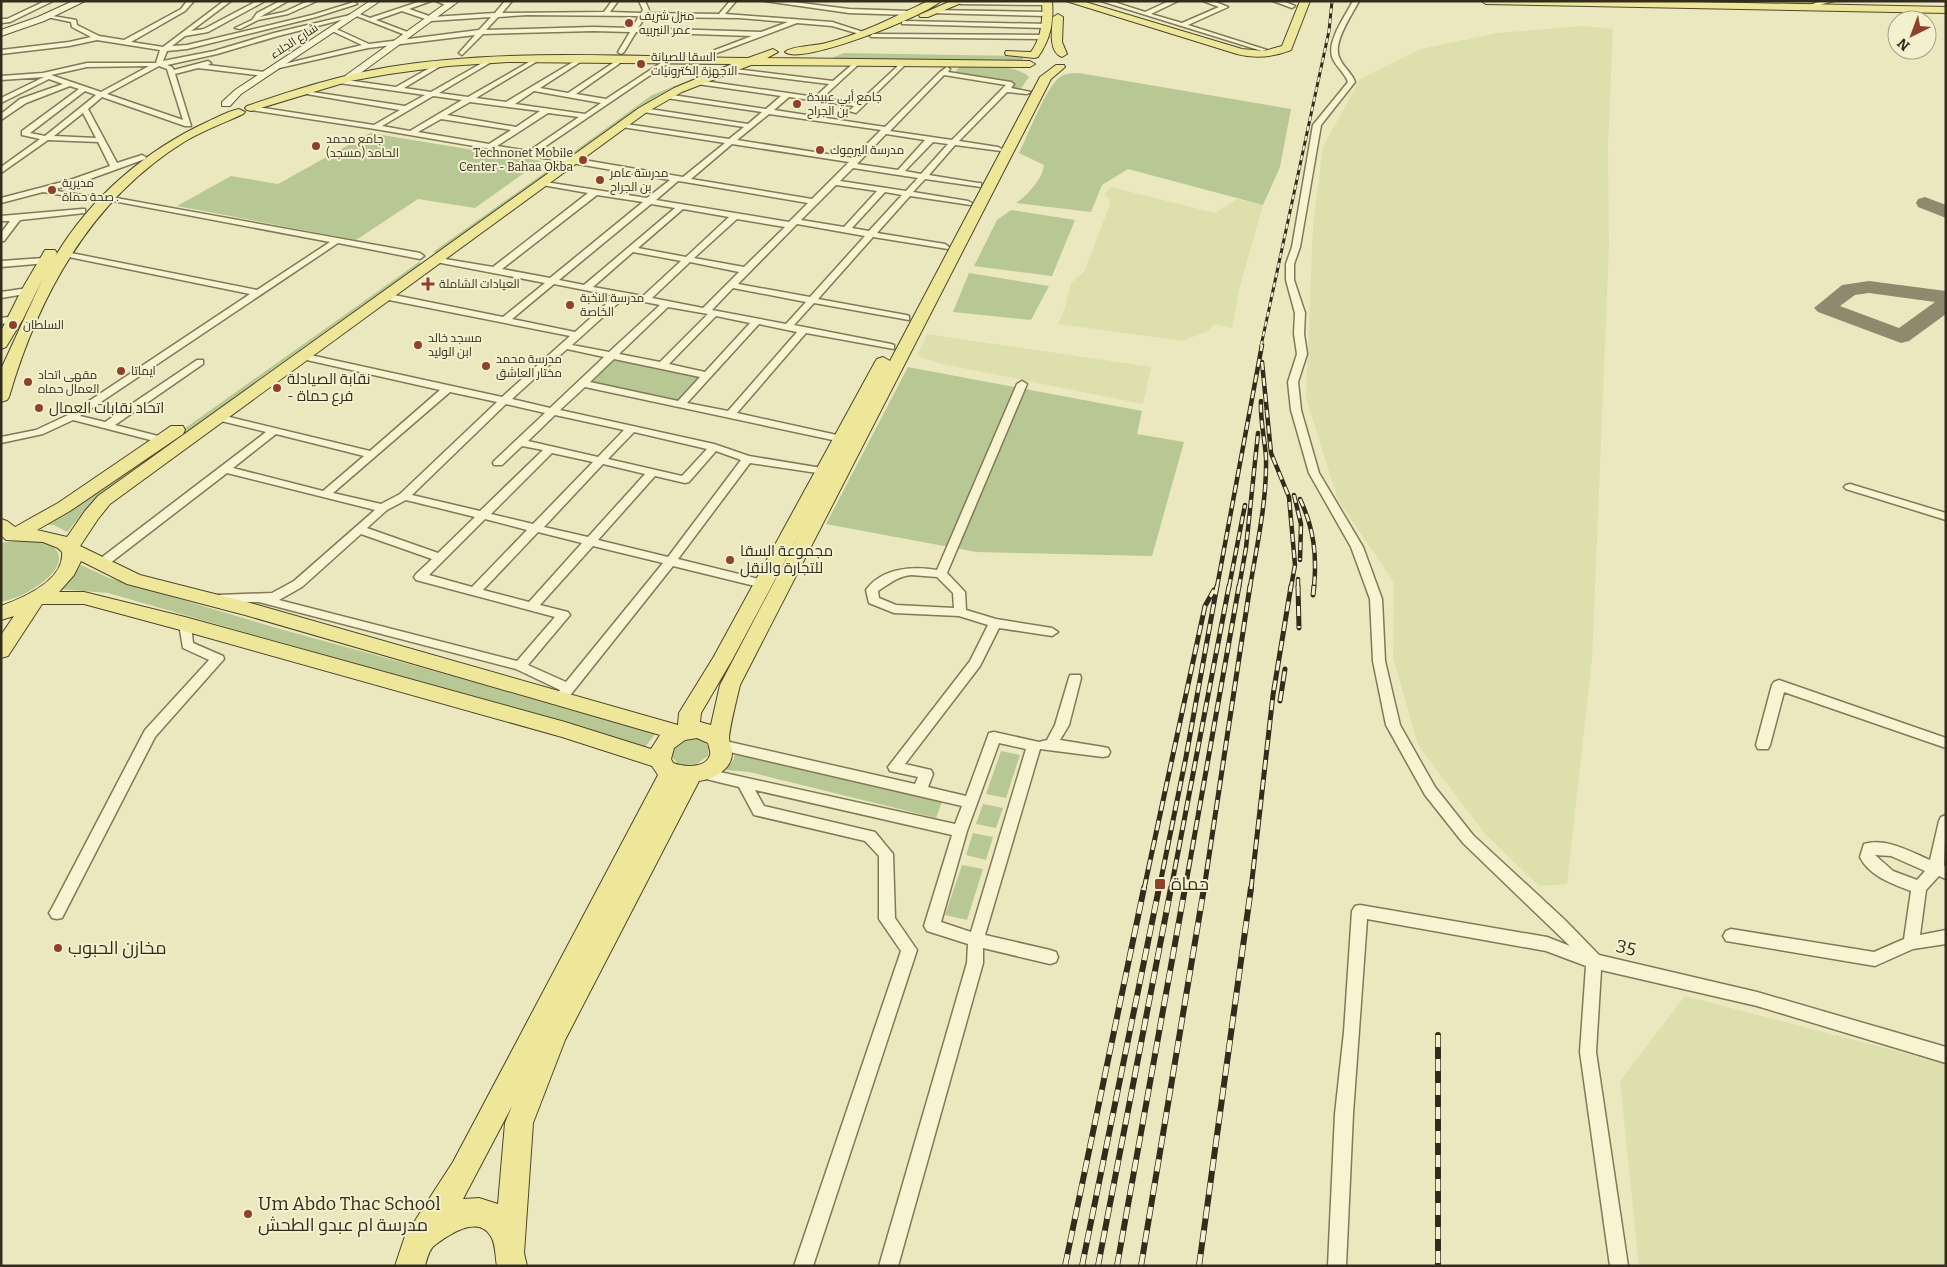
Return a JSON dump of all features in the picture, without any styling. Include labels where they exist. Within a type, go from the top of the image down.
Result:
[{"type":"main road","points":[[1,33],[49,16],[81,1]]},
{"type":"main road","points":[[809,62],[845,50],[868,34],[936,1]]},
{"type":"main road","points":[[811,50],[904,23],[960,1]]},
{"type":"main road","points":[[1071,1],[1241,52],[1258,54],[1278,52],[1287,48],[1304,1]]},
{"type":"main road","points":[[1088,1],[1236,46],[1264,50],[1279,45],[1293,3]]},
{"type":"main road","points":[[1486,1],[1946,10]]},
{"type":"main road","points":[[681,770],[661,752],[664,745],[686,726],[998,149],[1035,74],[1033,61],[1045,37],[1047,2]]},
{"type":"main road","points":[[343,80],[452,3]]},
{"type":"main road","name":"شارع الجلاء","points":[[235,107],[231,97],[373,4]]},
{"type":"main road","points":[[1059,8],[1057,42],[1061,61]]},
{"type":"main road","points":[[1,344],[16,318],[44,260],[82,211],[152,158],[235,107],[343,80],[414,66],[442,63],[538,59],[580,60],[717,51],[845,50]]},
{"type":"main road","points":[[5,533],[64,507],[428,258],[542,183],[643,110],[666,96],[726,66],[744,52],[809,62],[952,64],[1061,61]]},
{"type":"main road","points":[[926,52],[1033,61],[1046,52],[1061,61]]},
{"type":"main road","points":[[1,398],[6,366],[64,253],[101,198],[142,157],[188,124],[309,79],[364,66],[462,53],[619,57],[726,66]]},
{"type":"main road","points":[[36,598],[84,598],[185,624],[556,728],[681,770],[716,764],[722,751],[720,742],[724,703],[730,685],[1046,77],[1061,61]]},
{"type":"main road","points":[[1,613],[36,598],[54,586],[67,572],[72,559],[70,548],[91,515],[104,500],[384,296],[428,258],[556,159],[638,101],[726,66]]},
{"type":"main road","points":[[5,533],[49,536],[62,540],[70,548],[134,580],[564,693],[650,723],[686,726],[706,731],[720,742]]},
{"type":"main road","points":[[1,650],[36,598]]},
{"type":"main road","points":[[409,1259],[467,1163],[681,770]]},
{"type":"main road","points":[[509,1262],[519,1123],[552,1036],[681,770]]},
{"type":"main road","points":[[409,1259],[437,1224],[453,1215],[475,1212],[494,1218],[505,1230],[509,1262]]},
{"type":"street","points":[[1,20],[8,21],[50,1]]},
{"type":"street","points":[[126,42],[183,10],[192,1]]},
{"type":"street","points":[[1,171],[47,138],[102,94],[159,64],[164,49],[189,28],[228,1]]},
{"type":"street","points":[[181,35],[206,31],[262,1]]},
{"type":"street","points":[[254,20],[259,14],[285,1]]},
{"type":"street","points":[[201,43],[254,20],[286,13],[314,1]]},
{"type":"street","points":[[336,1],[354,4],[373,4]]},
{"type":"street","points":[[370,20],[428,1]]},
{"type":"street","points":[[439,1],[452,3]]},
{"type":"street","points":[[462,53],[509,1]]},
{"type":"street","points":[[606,14],[615,1]]},
{"type":"street","points":[[570,95],[619,57],[646,10],[642,1]]},
{"type":"street","points":[[721,15],[733,1]]},
{"type":"street","points":[[768,1],[827,8],[910,13]]},
{"type":"street","points":[[279,66],[368,46],[482,32],[634,30],[761,34],[800,20],[827,8],[837,1]]},
{"type":"street","points":[[960,1],[1047,2]]},
{"type":"street","points":[[1104,1],[1264,50]]},
{"type":"street","points":[[1145,14],[1175,1]]},
{"type":"street","points":[[1182,24],[1226,7],[1206,1]]},
{"type":"street","points":[[1276,1],[1293,3]]},
{"type":"street","points":[[1356,1],[1334,47],[1335,56],[1350,74],[1352,82],[1317,125],[1296,247],[1290,264],[1290,280],[1300,313],[1299,334],[1302,354],[1293,382],[1296,410],[1314,473],[1357,546],[1376,598],[1378,661],[1393,725],[1430,792],[1468,839],[1560,925],[1594,961]]},
{"type":"street","points":[[1806,7],[1830,1]]},
{"type":"street","points":[[49,16],[74,21],[74,26],[78,29],[97,38],[164,49],[201,43],[314,16],[354,4]]},
{"type":"street","points":[[402,10],[430,19],[570,10],[606,14],[721,15],[832,24],[868,34],[1045,37]]},
{"type":"street","points":[[560,30],[570,10]]},
{"type":"street","points":[[932,12],[1047,14]]},
{"type":"street","points":[[1,101],[47,76],[87,65],[132,66],[159,64],[215,52],[276,34],[353,16],[408,34]]},
{"type":"street","points":[[160,23],[170,25]]},
{"type":"street","points":[[904,23],[1047,26]]},
{"type":"street","points":[[180,27],[189,28]]},
{"type":"street","points":[[334,30],[368,46]]},
{"type":"street","points":[[744,52],[761,34]]},
{"type":"street","points":[[1,52],[69,44],[97,38]]},
{"type":"street","points":[[172,72],[200,66],[217,58],[219,55],[215,52]]},
{"type":"street","points":[[411,134],[469,98],[538,59]]},
{"type":"street","points":[[375,127],[492,60]]},
{"type":"street","points":[[509,104],[580,60]]},
{"type":"street","points":[[531,154],[669,60]]},
{"type":"street","points":[[399,88],[442,63]]},
{"type":"street","points":[[816,99],[857,63]]},
{"type":"street","points":[[841,122],[904,63]]},
{"type":"street","points":[[159,64],[170,68],[172,72],[188,124]]},
{"type":"street","points":[[662,366],[745,270],[952,64]]},
{"type":"street","points":[[200,66],[265,74]]},
{"type":"street","points":[[726,66],[835,83]]},
{"type":"street","points":[[788,327],[954,142],[1011,84],[1010,82],[942,74]]},
{"type":"street","points":[[1,78],[47,76],[188,124]]},
{"type":"street","points":[[343,80],[587,116]]},
{"type":"street","points":[[697,82],[859,105]]},
{"type":"street","points":[[1,118],[23,101],[69,84]]},
{"type":"street","points":[[84,89],[25,133],[28,136],[47,138],[102,140]]},
{"type":"street","points":[[533,89],[608,102]]},
{"type":"street","points":[[1006,90],[1027,92]]},
{"type":"street","points":[[299,92],[408,109]]},
{"type":"street","points":[[505,320],[649,201],[730,142],[786,95]]},
{"type":"street","points":[[666,96],[841,122],[931,139],[998,149]]},
{"type":"street","points":[[235,107],[375,127],[814,202]]},
{"type":"street","points":[[84,108],[115,168]]},
{"type":"street","points":[[490,147],[547,110]]},
{"type":"street","points":[[643,110],[749,126]]},
{"type":"street","points":[[439,116],[517,129]]},
{"type":"street","points":[[622,125],[978,185]]},
{"type":"street","points":[[899,173],[931,139]]},
{"type":"street","points":[[1,201],[42,191],[115,168],[142,157]]},
{"type":"street","points":[[834,182],[968,204]]},
{"type":"street","points":[[542,183],[735,216],[846,230],[945,247]]},
{"type":"street","points":[[846,230],[883,190]]},
{"type":"street","points":[[42,191],[101,198],[428,258],[891,347]]},
{"type":"street","points":[[494,271],[596,192]]},
{"type":"street","points":[[586,288],[680,206]]},
{"type":"street","points":[[1,219],[82,211]]},
{"type":"street","points":[[1,239],[18,216]]},
{"type":"street","points":[[644,300],[735,216]]},
{"type":"street","points":[[1,440],[39,432],[72,417],[335,242]]},
{"type":"street","points":[[631,249],[745,270]]},
{"type":"street","points":[[64,253],[257,293]]},
{"type":"street","points":[[1,264],[44,260]]},
{"type":"street","points":[[731,285],[906,318]]},
{"type":"street","points":[[1,295],[28,291]]},
{"type":"street","points":[[204,599],[257,599],[274,597],[298,584],[383,508],[404,496],[504,400],[622,295]]},
{"type":"street","points":[[384,296],[577,335]]},
{"type":"street","points":[[498,463],[666,304]]},
{"type":"street","points":[[1,321],[16,318]]},
{"type":"street","points":[[680,404],[757,321]]},
{"type":"street","points":[[730,415],[804,330]]},
{"type":"street","points":[[565,346],[707,375]]},
{"type":"street","points":[[302,356],[714,447],[747,459],[824,471]]},
{"type":"street","points":[[107,426],[200,362]]},
{"type":"street","points":[[582,383],[842,439]]},
{"type":"street","points":[[941,574],[1022,384]]},
{"type":"street","points":[[325,495],[448,388]]},
{"type":"street","points":[[72,417],[162,440]]},
{"type":"street","points":[[217,417],[370,454]]},
{"type":"street","points":[[475,591],[631,429]]},
{"type":"street","points":[[101,564],[274,431]]},
{"type":"street","points":[[520,442],[685,480],[714,447]]},
{"type":"street","points":[[520,666],[564,615],[420,577],[550,449]]},
{"type":"street","points":[[257,599],[520,666],[564,693],[671,561],[747,459]]},
{"type":"street","points":[[225,469],[383,508]]},
{"type":"street","points":[[532,606],[653,472]]},
{"type":"street","points":[[1850,487],[1946,517]]},
{"type":"street","points":[[404,496],[763,584]]},
{"type":"street","points":[[359,529],[440,558]]},
{"type":"street","points":[[960,612],[959,592],[941,574],[909,570],[892,575],[872,590],[873,600],[894,609],[960,612],[995,623],[1052,632]]},
{"type":"street","points":[[920,790],[926,774],[895,766],[975,662],[995,623]]},
{"type":"street","points":[[57,913],[150,734],[218,659],[187,645],[185,624]]},
{"type":"street","points":[[1051,744],[1062,725],[1075,678]]},
{"type":"street","points":[[1764,745],[1779,685],[1946,743]]},
{"type":"street","points":[[1050,957],[976,940],[932,926],[960,831],[994,738],[1034,746],[1051,744],[1103,752]]},
{"type":"street","points":[[720,742],[970,802]]},
{"type":"street","points":[[888,1266],[975,963],[976,940],[1034,746]]},
{"type":"street","points":[[681,770],[743,781],[960,831]]},
{"type":"street","points":[[743,781],[759,810],[870,836],[886,854],[886,918],[909,950],[803,1266]]},
{"type":"street","points":[[1911,943],[1919,888],[1941,871],[1946,822]]},
{"type":"street","points":[[1919,888],[1888,875],[1867,858],[1869,848],[1892,850],[1941,871]]},
{"type":"street","points":[[1338,1266],[1344,1114],[1352,1032],[1360,912],[1547,944],[1594,961]]},
{"type":"street","points":[[1731,936],[1875,958],[1911,943],[1946,937]]},
{"type":"street","name":"35","points":[[1619,1266],[1588,1052],[1594,961],[1757,999],[1946,1055]]},
{"type":"green space","points":[[1583,26],[1613,29],[1608,146],[1609,247],[1592,660],[1567,884],[1539,886],[1485,834],[1418,745],[1393,657],[1394,582],[1338,500],[1306,398],[1313,225],[1323,147],[1360,79],[1421,49],[1497,33]]},
{"type":"green space","points":[[844,53],[1023,56],[1023,61],[827,60]]},
{"type":"green space","points":[[725,66],[728,67],[657,97],[577,154],[572,153],[652,95]]},
{"type":"green space","points":[[985,66],[1006,68],[1023,73],[1029,77],[1020,90],[1009,89],[1015,82],[953,75],[959,67]]},
{"type":"green space","points":[[1079,73],[1291,109],[1280,167],[1263,205],[1128,169],[1102,185],[1091,212],[1016,203],[1034,186],[1043,170],[1044,165],[1019,153],[1038,112],[1049,90],[1060,77]]},
{"type":"green space","points":[[370,133],[541,161],[475,208],[418,199],[356,240],[177,206],[231,176],[278,184]]},
{"type":"green space","points":[[554,166],[559,167],[438,253],[433,252]]},
{"type":"green space","points":[[1111,187],[1215,213],[1237,199],[1263,205],[1241,282],[1232,328],[1214,324],[1208,331],[1183,341],[1058,324],[1065,308],[1071,283],[1084,272],[1111,202],[1104,194]]},
{"type":"green space","points":[[1011,210],[1075,220],[1052,276],[974,266],[997,220]]},
{"type":"green space","points":[[419,262],[424,264],[93,501],[67,532],[54,525],[41,525],[88,497]]},
{"type":"green space","points":[[969,273],[1049,286],[1031,320],[953,312]]},
{"type":"green space","points":[[927,334],[1151,367],[1143,404],[942,364],[920,357],[918,354]]},
{"type":"green space","points":[[612,355],[707,375],[680,404],[582,383]]},
{"type":"green space","points":[[908,367],[1142,411],[1137,434],[1184,442],[1152,556],[976,552],[826,524]]},
{"type":"green space","points":[[30,539],[43,542],[58,552],[57,566],[52,574],[30,590],[1,602],[1,543]]},
{"type":"green space","points":[[81,565],[109,578],[280,629],[657,732],[645,747],[108,593],[59,589]]},
{"type":"green space","points":[[696,738],[702,740],[709,747],[708,756],[695,765],[678,764],[672,757],[674,748],[684,740]]},
{"type":"green space","points":[[735,750],[756,759],[942,802],[936,818],[749,772],[725,770],[734,759]]},
{"type":"green space","points":[[1001,751],[1020,755],[1006,798],[986,794]]},
{"type":"green space","points":[[983,804],[1003,808],[996,828],[976,824]]},
{"type":"green space","points":[[973,833],[993,837],[986,860],[966,855]]},
{"type":"green space","points":[[962,865],[983,869],[967,920],[945,915]]},
{"type":"green space","points":[[1685,996],[1946,1064],[1946,1266],[1639,1266],[1620,1081]]},
{"type":"taxiway","points":[[1925,203],[1946,212]]},
{"type":"taxiway","points":[[1946,297],[1869,287],[1849,289],[1825,308],[1901,336],[1946,304]]},
{"type":"railway","points":[[1261,346],[1329,31],[1332,1]]},
{"type":"railway","points":[[1217,587],[1262,345]]},
{"type":"railway","points":[[1262,362],[1271,453],[1289,497],[1295,565],[1291,587]]},
{"type":"railway","points":[[1250,587],[1261,523],[1266,474],[1261,401]]},
{"type":"railway","points":[[1239,587],[1246,548],[1258,433]]},
{"type":"railway","points":[[1294,495],[1301,524],[1300,560]]},
{"type":"railway","points":[[1300,499],[1309,521],[1315,553],[1314,587]]},
{"type":"railway","points":[[1229,587],[1245,505]]},
{"type":"railway","points":[[1298,579],[1298,586]]},
{"type":"railway","points":[[1159,889],[1186,757],[1217,586]]},
{"type":"railway","points":[[1171,889],[1229,586]]},
{"type":"railway","points":[[1185,889],[1239,586]]},
{"type":"railway","points":[[1204,889],[1250,586]]},
{"type":"railway","points":[[1251,889],[1273,695],[1291,586]]},
{"type":"railway","points":[[1298,586],[1299,628]]},
{"type":"railway","points":[[1313,595],[1314,586]]},
{"type":"railway","points":[[1144,889],[1205,606],[1214,590]]},
{"type":"railway","points":[[1280,701],[1285,669]]},
{"type":"railway","points":[[1065,1266],[1144,888]]},
{"type":"railway","points":[[1082,1266],[1159,888]]},
{"type":"railway","points":[[1098,1266],[1171,888]]},
{"type":"railway","points":[[1117,1266],[1185,888]]},
{"type":"railway","points":[[1141,1266],[1204,888]]},
{"type":"railway","points":[[1199,1266],[1251,888]]},
{"type":"railway","points":[[1438,1035],[1438,1266]]},
{"type":"place","name":"منزل شريف عمر النيربيه","points":[[629,23]]},
{"type":"place","name":"السقا للصيانة الاجهزة إلكترونيات","points":[[641,64]]},
{"type":"place","name":"جامع أبي عبيدة بن الجراح","points":[[797,104]]},
{"type":"place","name":"جامع محمد الحامد (مسجد)","points":[[316,146]]},
{"type":"place","name":"مدرسة اليرموك","points":[[820,150]]},
{"type":"place","name":"Technonet Mobile Center - Bahaa Okba","points":[[583,160]]},
{"type":"place","name":"مدرسة عامر بن الجراح","points":[[600,180]]},
{"type":"place","name":"مديرية صحة حماة .","points":[[52,190]]},
{"type":"place","name":"العيادات الشاملة","points":[[428,284]]},
{"type":"place","name":"مدرسة النخبة الخاصة","points":[[570,305]]},
{"type":"place","name":"السلطان","points":[[13,325]]},
{"type":"place","name":"مسجد خالد ابن الوليد","points":[[418,345]]},
{"type":"place","name":"مدرسة محمد مختار العاشق","points":[[486,366]]},
{"type":"place","name":"ايماتا","points":[[121,371]]},
{"type":"place","name":"مقهى اتحاد العمال حماه","points":[[28,382]]},
{"type":"place","name":"نقابة الصيادلة - فرع حماة","points":[[277,388]]},
{"type":"place","name":"اتحاد نقابات العمال","points":[[39,408]]},
{"type":"place","name":"مجموعة السقا للتجارة والنقل","points":[[730,560]]},
{"type":"place","name":"حماة","points":[[1160,884]]},
{"type":"place","name":"مخازن الحبوب","points":[[58,948]]},
{"type":"place","name":"Um Abdo Thac School مدرسة ام عبدو الطحش","points":[[248,1214]]}]
